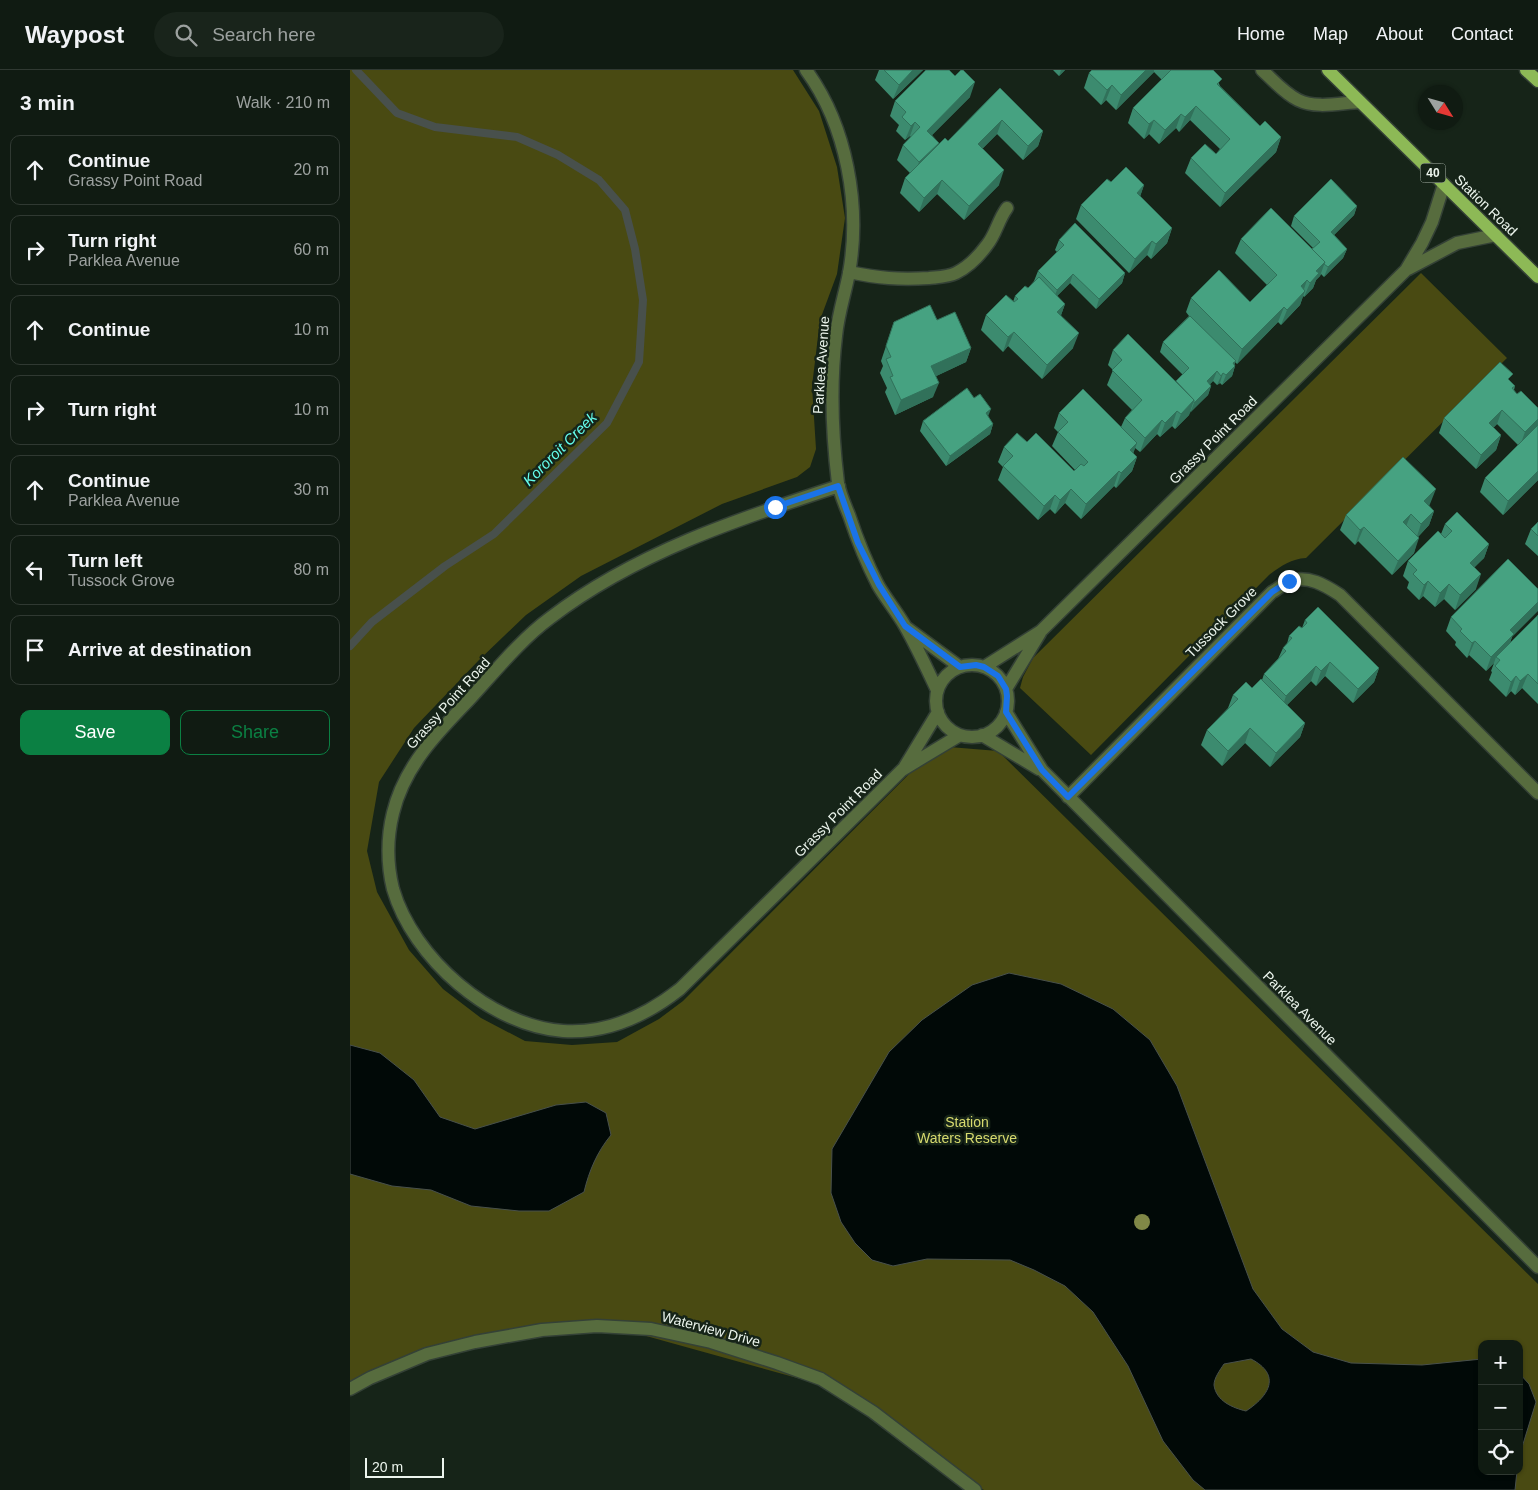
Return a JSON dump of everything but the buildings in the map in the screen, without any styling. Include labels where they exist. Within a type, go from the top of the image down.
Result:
[{"type":"main road","name":"Station Road","points":[[1328,70],[1538,276]]},
{"type":"street","name":"Parklea Avenue","points":[[806,70],[827,105],[839,136],[846,163],[852,206],[849,272],[836,335],[833,373],[832,432],[838,486],[858,543],[879,585],[905,626],[937,690]]},
{"type":"street","points":[[1262,70],[1278,86],[1298,100],[1316,104],[1360,102]]},
{"type":"street","name":"Grassy Point Road","points":[[984,667],[1041,631],[1406,270],[1432,222],[1444,184]]},
{"type":"street","points":[[849,272],[879,278],[904,279],[954,274],[974,260],[988,244],[996,232],[1001,216],[1007,208]]},
{"type":"street","name":"Grassy Point Road","points":[[1406,270],[1457,243],[1496,235]]},
{"type":"street","name":"Grassy Point Road","points":[[838,486],[715,529],[650,557],[597,584],[548,620],[520,646],[432,738],[413,764],[400,789],[393,814],[389,843],[389,867],[394,890],[406,918],[420,943],[440,966],[491,1008],[518,1021],[564,1031],[596,1029],[623,1022],[644,1014],[664,1002],[680,989],[902,770],[960,735]]},
{"type":"street","name":"Tussock Grove","points":[[1068,797],[1272,592],[1289,581],[1303,579],[1317,582],[1340,595],[1538,793]]},
{"type":"street","name":"Parklea Avenue","points":[[905,626],[960,667]]},
{"type":"street","name":"Grassy Point Road","points":[[1006,689],[1041,631]]},
{"type":"street","points":[[968,665],[984,667],[998,676],[1006,689],[1006,712],[997,726],[982,735],[968,737],[960,735],[946,726],[938,712],[937,690],[946,676],[960,667],[968,665]]},
{"type":"street","name":"Grassy Point Road","points":[[902,770],[938,712]]},
{"type":"street","name":"Parklea Avenue","points":[[1006,712],[1042,770],[1538,1267]]},
{"type":"street","name":"Parklea Avenue","points":[[982,735],[1042,770]]},
{"type":"street","name":"Waterview Drive","points":[[350,1389],[370,1378],[427,1354],[475,1342],[560,1328],[597,1326],[651,1329],[711,1342],[777,1363],[821,1380],[874,1412],[975,1490]]},
{"type":"green space","name":"Station Waters Reserve","points":[[350,70],[793,70],[819,111],[837,167],[845,218],[837,274],[820,320],[812,386],[816,449],[810,467],[797,477],[722,504],[581,576],[526,615],[479,660],[414,728],[379,782],[367,851],[377,892],[409,950],[443,989],[481,1018],[525,1041],[572,1045],[617,1042],[659,1019],[683,1001],[937,746],[998,751],[1538,1284],[1538,1490],[984,1490],[948,1470],[826,1386],[639,1334],[544,1325],[428,1347],[350,1382]]},
{"type":"green space","points":[[1421,273],[1507,358],[1306,558],[1286,564],[1269,575],[1091,755],[1020,688],[1023,677],[1033,658]]},
{"type":"shaded area","points":[[1009,973],[1061,984],[1113,1009],[1150,1040],[1177,1086],[1253,1289],[1282,1329],[1313,1352],[1351,1363],[1422,1365],[1478,1359],[1478,1475],[1517,1475],[1515,1490],[1205,1490],[1193,1480],[1163,1441],[1128,1366],[1093,1312],[1065,1286],[1010,1260],[927,1259],[893,1266],[872,1260],[855,1243],[841,1222],[831,1193],[832,1149],[889,1052],[922,1020],[972,985]],"holes":[[[1141,1216],[1148,1222],[1147,1226],[1137,1225],[1138,1219]],[[1251,1359],[1261,1365],[1267,1372],[1269,1385],[1261,1399],[1246,1411],[1226,1403],[1215,1391],[1214,1382],[1224,1364]]]},
{"type":"shaded area","points":[[350,1045],[380,1053],[414,1080],[440,1117],[475,1129],[556,1105],[586,1102],[606,1113],[611,1135],[594,1162],[584,1192],[549,1211],[519,1211],[471,1206],[431,1190],[392,1186],[350,1174]]},
{"type":"shaded area","points":[[1523,1377],[1529,1384],[1536,1402],[1523,1444]]},
{"type":"waterway","name":"Kororoit Creek","points":[[350,646],[372,622],[445,566],[494,534],[607,423],[639,362],[643,300],[635,249],[625,210],[599,180],[558,155],[517,137],[435,127],[397,113],[356,70]]},
{"type":"route","points":[[775,507],[838,486],[858,543],[879,585],[905,626],[960,667],[976,665],[984,667],[998,676],[1006,689],[1006,712],[1042,770],[1068,797],[1272,592],[1289,581]]}]
